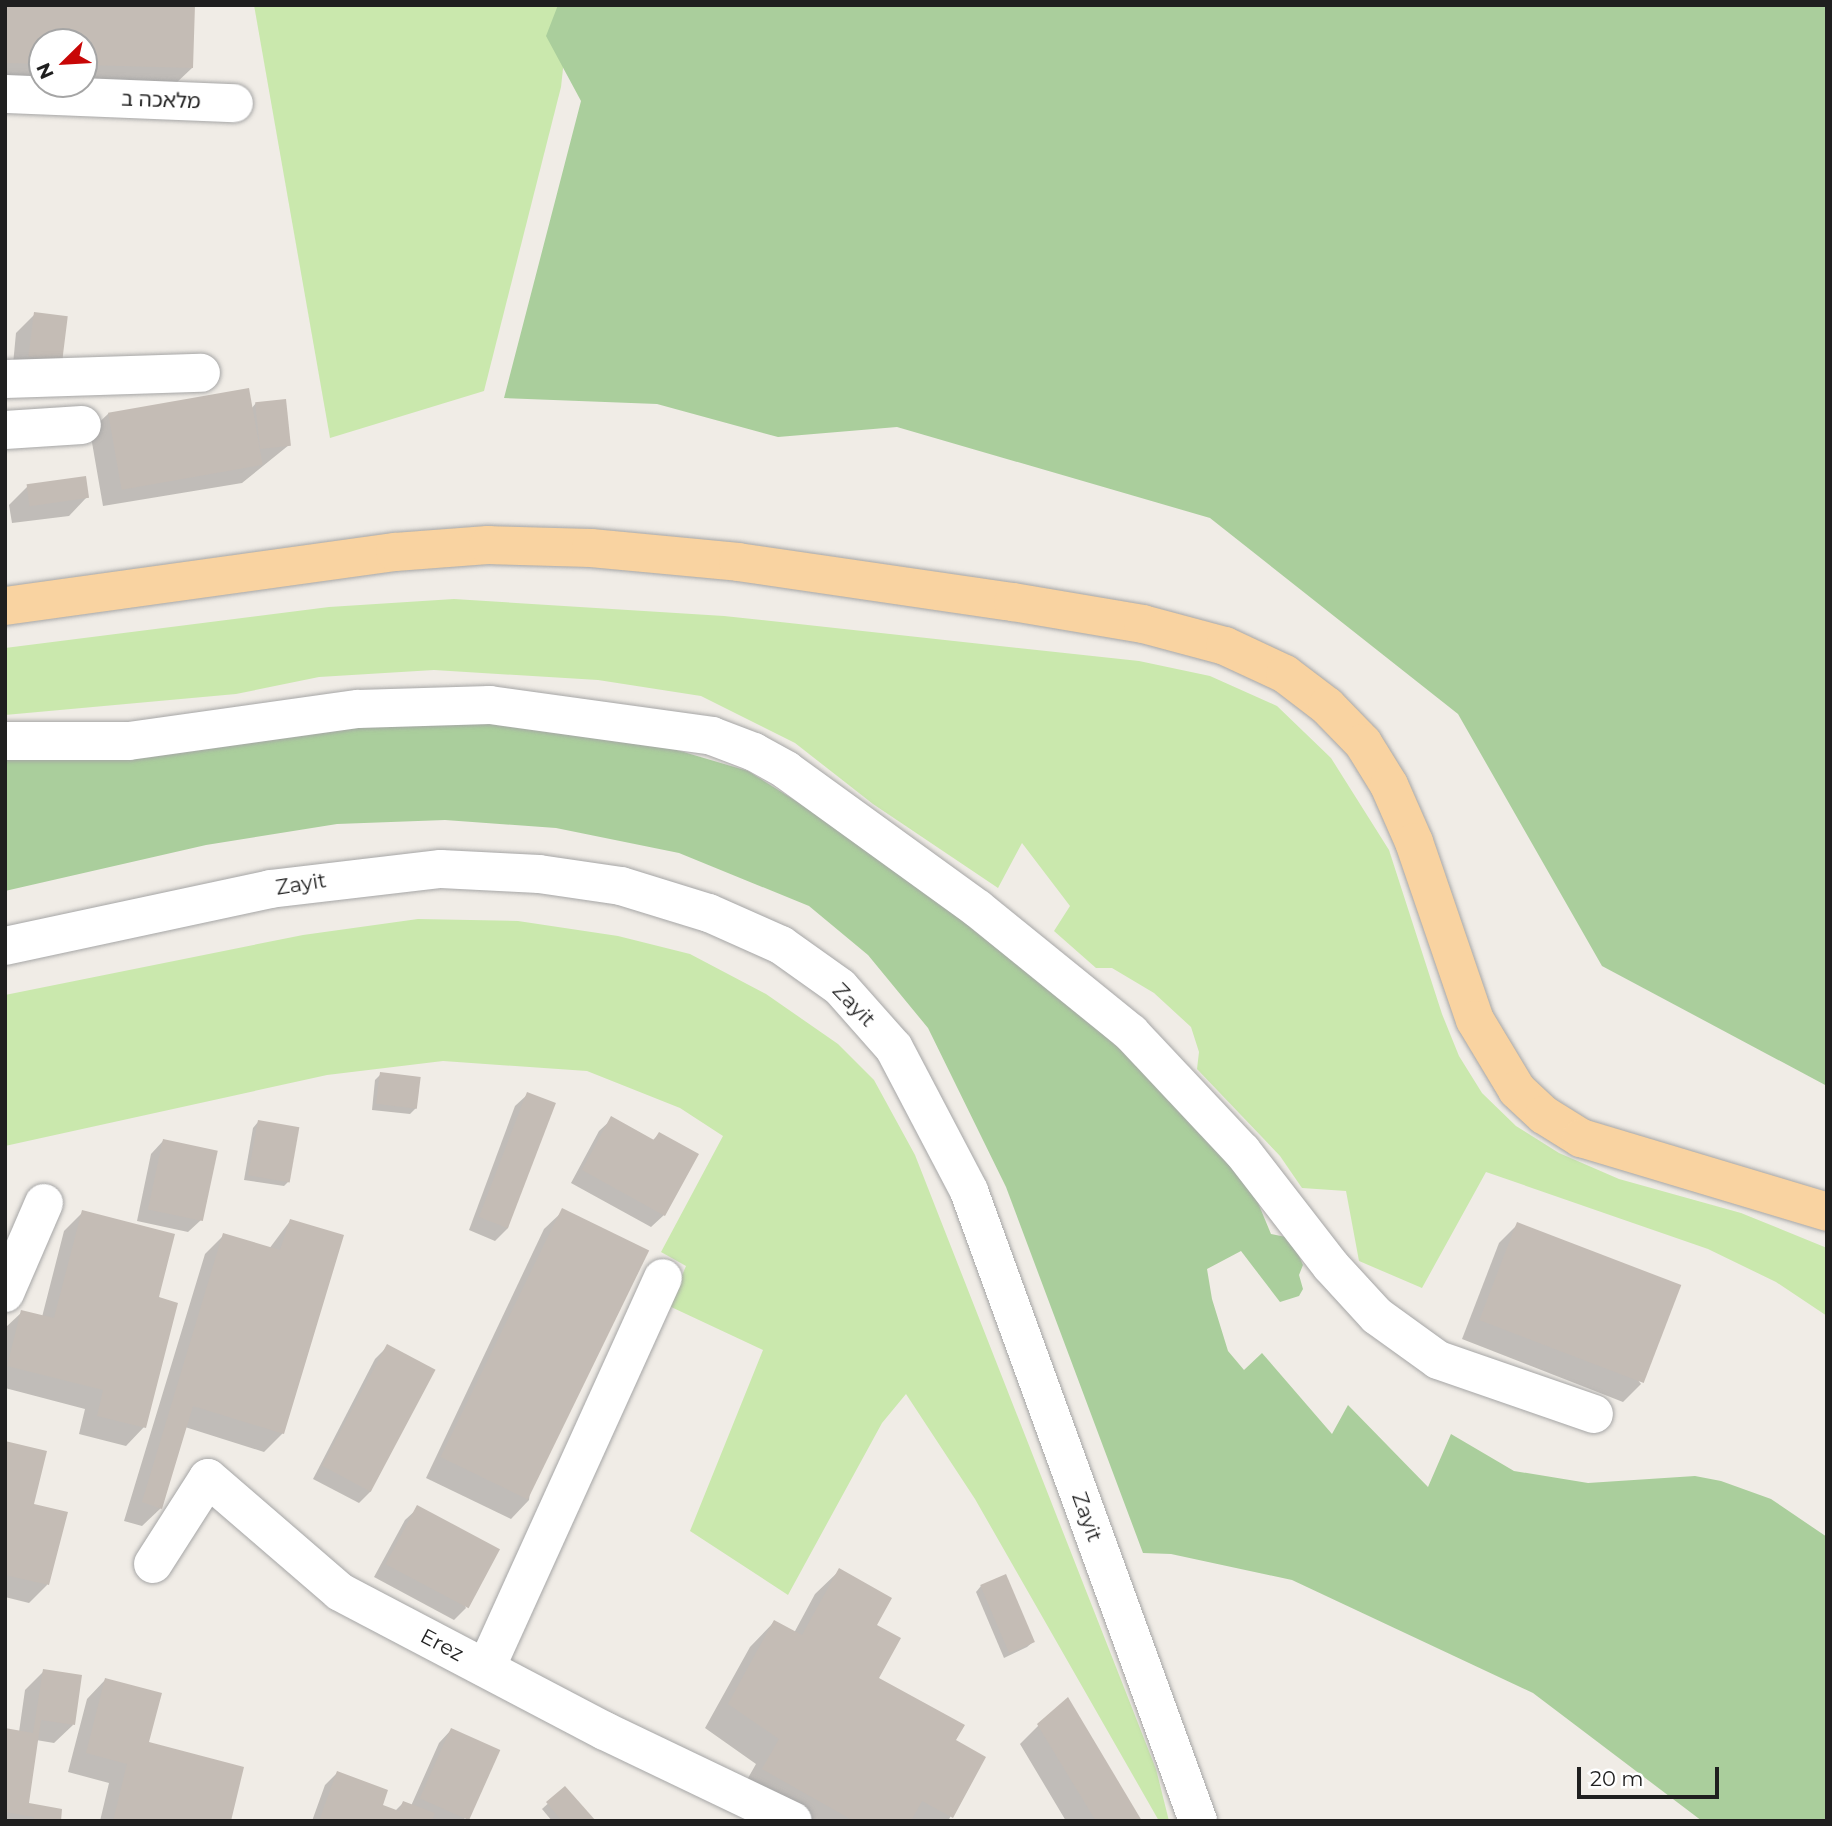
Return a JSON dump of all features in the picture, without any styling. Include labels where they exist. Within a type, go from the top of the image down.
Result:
[{"type":"main road","points":[[5,606],[395,552],[488,544],[578,547],[738,562],[1143,624],[1225,646],[1284,674],[1327,706],[1363,743],[1389,785],[1414,842],[1475,1020],[1517,1090],[1544,1115],[1581,1138],[1827,1212]]},
{"type":"street","name":"מלאכה ב","points":[[5,94],[234,103]]},
{"type":"street","points":[[5,379],[201,373]]},
{"type":"street","points":[[5,388],[6,430],[82,425]]},
{"type":"street","points":[[5,741],[129,741],[358,709],[490,705],[712,736],[754,752],[786,770],[978,909],[1131,1033],[1242,1152],[1331,1266],[1377,1316],[1438,1360],[1594,1414]]},
{"type":"street","name":"Zayit","points":[[5,946],[270,889],[356,876],[453,870],[539,874],[621,886],[709,913],[781,945],[840,987],[894,1048],[969,1191],[1198,1821]]},
{"type":"street","points":[[5,1293],[44,1203]]},
{"type":"street","points":[[486,1668],[663,1278]]},
{"type":"street","name":"Erez","points":[[153,1564],[208,1478],[340,1592],[793,1821]]},
{"type":"green space","points":[[254,5],[570,5],[561,87],[484,391],[330,438]]},
{"type":"green space","points":[[558,5],[1827,5],[1827,1086],[1602,966],[1458,714],[1210,518],[897,427],[778,437],[657,404],[504,398],[581,101],[546,36]]},
{"type":"green space","points":[[454,599],[724,616],[1139,661],[1210,676],[1277,706],[1331,758],[1389,850],[1442,1014],[1459,1056],[1482,1093],[1516,1126],[1559,1153],[1619,1179],[1741,1213],[1827,1248],[1827,1316],[1776,1282],[1708,1249],[1486,1172],[1422,1288],[1359,1261],[1346,1191],[1302,1188],[1280,1156],[1197,1069],[1199,1052],[1191,1027],[1154,993],[1112,968],[1096,968],[1054,931],[1070,906],[1022,843],[998,888],[873,804],[795,743],[701,696],[598,680],[434,670],[319,677],[236,694],[5,715],[5,648],[329,607]]},
{"type":"green space","points":[[482,720],[643,740],[748,771],[869,847],[1087,1020],[1132,1060],[1251,1186],[1271,1234],[1291,1238],[1303,1265],[1299,1275],[1303,1289],[1299,1296],[1280,1302],[1241,1251],[1207,1269],[1212,1299],[1228,1351],[1244,1370],[1262,1353],[1332,1434],[1348,1405],[1428,1487],[1451,1434],[1514,1471],[1588,1483],[1695,1476],[1721,1481],[1771,1499],[1827,1537],[1827,1821],[1702,1821],[1533,1693],[1292,1580],[1171,1554],[1143,1553],[1006,1187],[928,1028],[868,955],[809,906],[679,853],[556,828],[445,820],[337,824],[206,845],[5,891],[5,757],[348,726]]},
{"type":"green space","points":[[418,919],[518,921],[618,936],[690,954],[766,994],[838,1044],[874,1080],[915,1155],[1156,1769],[1169,1821],[1159,1821],[975,1499],[906,1394],[882,1423],[788,1595],[690,1531],[763,1350],[669,1306],[686,1266],[661,1252],[723,1136],[680,1108],[587,1071],[443,1061],[327,1075],[5,1146],[5,995],[303,935]]},
{"type":"building","points":[[5,5],[195,5],[193,68],[98,65],[98,28],[28,28],[28,64],[5,63]]},
{"type":"building","points":[[34,312],[68,316],[62,361],[29,357]]},
{"type":"building","points":[[249,388],[263,465],[122,490],[108,413]]},
{"type":"building","points":[[286,399],[291,446],[260,449],[255,402]]},
{"type":"building","points":[[86,476],[89,498],[30,506],[27,484]]},
{"type":"building","points":[[380,1072],[421,1077],[417,1109],[376,1104]]},
{"type":"building","points":[[527,1092],[556,1103],[508,1228],[479,1217]]},
{"type":"building","points":[[611,1116],[654,1140],[659,1132],[699,1154],[665,1216],[582,1170]]},
{"type":"building","points":[[258,1120],[299,1127],[290,1182],[248,1175]]},
{"type":"building","points":[[163,1139],[218,1151],[203,1221],[148,1209]]},
{"type":"building","points":[[562,1208],[649,1251],[528,1499],[441,1457]]},
{"type":"building","points":[[82,1210],[175,1234],[159,1297],[178,1303],[146,1428],[97,1416],[103,1390],[7,1366],[21,1310],[54,1318]]},
{"type":"building","points":[[290,1219],[344,1235],[284,1434],[193,1406],[162,1509],[142,1502],[223,1233],[280,1250]]},
{"type":"building","points":[[1517,1222],[1681,1285],[1644,1383],[1479,1320]]},
{"type":"building","points":[[387,1344],[436,1370],[371,1492],[322,1466]]},
{"type":"building","points":[[5,1441],[47,1451],[34,1504],[68,1512],[49,1585],[5,1575]]},
{"type":"building","points":[[417,1505],[500,1549],[469,1608],[386,1564]]},
{"type":"building","points":[[839,1568],[892,1598],[877,1625],[901,1638],[879,1678],[965,1725],[956,1740],[986,1757],[953,1818],[922,1801],[911,1821],[854,1821],[762,1769],[779,1739],[728,1704],[774,1620],[802,1635]]},
{"type":"building","points":[[1006,1574],[1035,1642],[1009,1653],[980,1585]]},
{"type":"building","points":[[43,1669],[82,1675],[75,1725],[41,1720],[29,1803],[62,1809],[61,1821],[33,1821],[34,1817],[5,1812],[5,1728],[33,1733]]},
{"type":"building","points":[[105,1678],[162,1693],[149,1742],[244,1767],[231,1821],[113,1821],[127,1764],[86,1753]]},
{"type":"building","points":[[1068,1697],[1142,1821],[1096,1821],[1037,1724]]},
{"type":"building","points":[[451,1728],[500,1750],[469,1820],[420,1798]]},
{"type":"building","points":[[337,1771],[388,1790],[383,1805],[399,1811],[403,1801],[435,1813],[432,1821],[319,1821]]},
{"type":"building","points":[[565,1786],[596,1821],[562,1821],[546,1802]]}]
